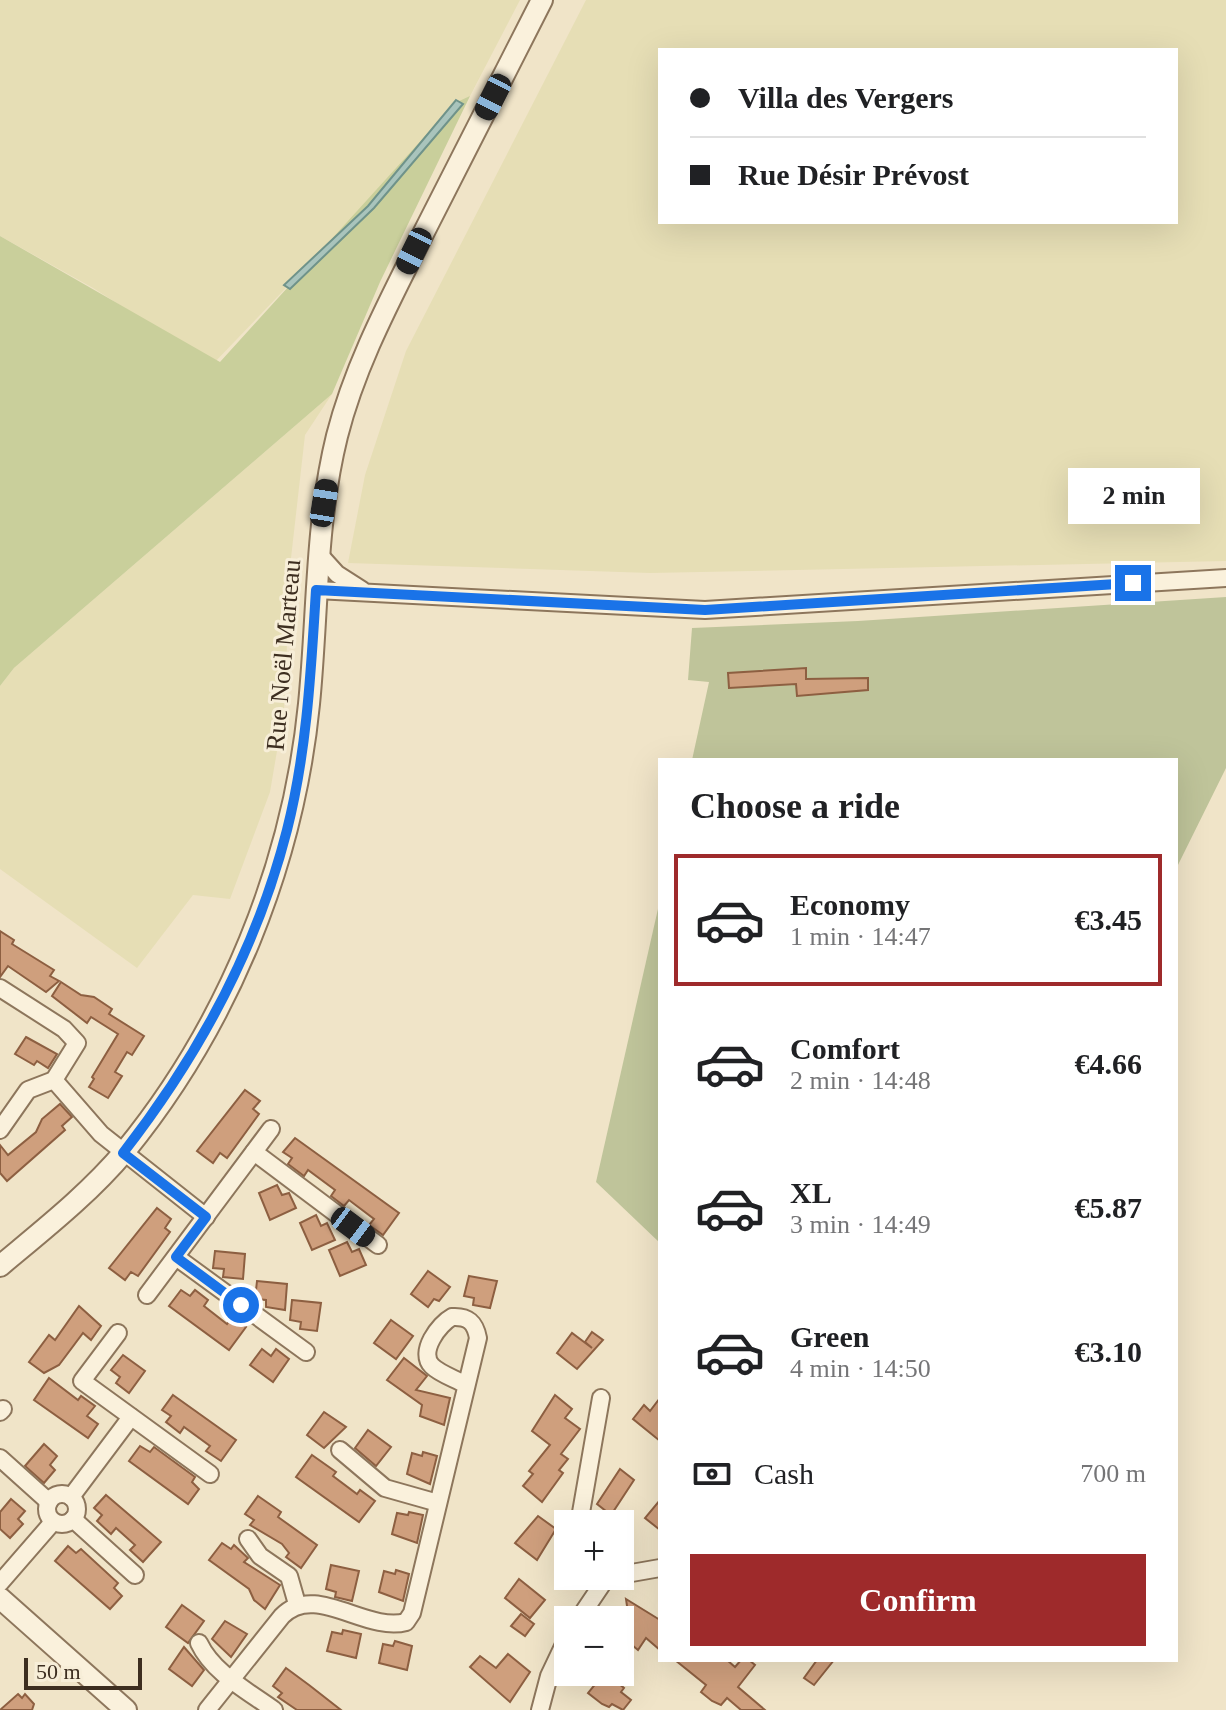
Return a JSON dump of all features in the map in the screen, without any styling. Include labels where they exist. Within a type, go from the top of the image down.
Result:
[{"type":"street","name":"Rue Noël Marteau","points":[[0,1266],[47,1227],[123,1153],[155,1113],[232,979],[273,878],[287,830],[307,720],[318,553],[328,479],[351,389],[375,330],[542,0]]},
{"type":"street","points":[[318,553],[347,581],[367,593]]},
{"type":"street","points":[[316,590],[705,610],[1226,578]]},
{"type":"street","points":[[0,988],[83,1039],[54,1080],[28,1090],[0,1130]]},
{"type":"street","points":[[54,1080],[101,1134],[206,1217]]},
{"type":"street","points":[[147,1295],[271,1129]]},
{"type":"street","points":[[254,1152],[378,1245]]},
{"type":"street","points":[[176,1257],[306,1352]]},
{"type":"street","points":[[118,1333],[82,1381],[210,1474]]},
{"type":"street","points":[[207,1710],[282,1616],[297,1604],[314,1604],[388,1624],[406,1622],[416,1604],[466,1385]]},
{"type":"street","points":[[581,1510],[601,1398]]},
{"type":"street","points":[[71,1497],[131,1417]]},
{"type":"street","points":[[340,1450],[385,1488],[438,1503]]},
{"type":"street","points":[[0,1458],[49,1502]]},
{"type":"street","points":[[61,1494],[71,1497],[77,1509],[73,1519],[62,1525],[53,1522],[47,1512],[49,1502],[61,1494]]},
{"type":"street","points":[[73,1519],[135,1575]]},
{"type":"street","points":[[0,1583],[53,1522]]},
{"type":"street","points":[[248,1539],[260,1556],[289,1576],[297,1604]]},
{"type":"street","points":[[634,1573],[658,1568]]},
{"type":"street","points":[[0,1598],[126,1710]]},
{"type":"street","points":[[199,1643],[206,1657],[274,1710]]},
{"type":"street","points":[[540,1710],[554,1665]]},
{"type":"shaded area","points":[[0,0],[520,0],[470,96],[213,364],[93,288],[0,236]]},
{"type":"shaded area","points":[[586,0],[1226,0],[1226,561],[650,573],[348,563],[365,475],[406,351]]},
{"type":"shaded area","points":[[332,394],[305,435],[291,558],[284,710],[270,792],[230,899],[193,895],[137,968],[0,869],[0,686],[14,668]]},
{"type":"green space","points":[[470,96],[380,282],[332,394],[14,668],[0,686],[0,236],[220,362],[455,103]]},
{"type":"green space","points":[[1226,597],[1226,768],[1178,865],[1178,758],[692,758],[709,682],[688,680],[692,628],[858,621]]},
{"type":"green space","points":[[658,909],[658,1241],[596,1182]]},
{"type":"water","points":[[456,100],[463,104],[374,208],[290,289],[284,285],[368,206]]},
{"type":"building","points":[[806,668],[806,679],[868,678],[868,690],[797,696],[796,684],[729,688],[728,673]]},
{"type":"building","points":[[0,931],[14,940],[12,944],[54,970],[50,976],[59,981],[46,992],[8,966],[0,977]]},
{"type":"building","points":[[61,982],[81,995],[94,997],[112,1009],[109,1014],[144,1036],[132,1055],[127,1052],[115,1072],[122,1076],[108,1098],[89,1087],[118,1034],[91,1017],[87,1023],[52,996]]},
{"type":"building","points":[[26,1037],[57,1054],[48,1068],[37,1061],[34,1065],[15,1054]]},
{"type":"building","points":[[245,1090],[260,1101],[253,1109],[259,1114],[227,1158],[220,1153],[213,1163],[197,1151]]},
{"type":"building","points":[[60,1104],[72,1117],[62,1126],[65,1130],[7,1181],[0,1173],[0,1145],[8,1155],[36,1132],[42,1119]]},
{"type":"building","points":[[295,1138],[399,1213],[383,1235],[369,1225],[374,1219],[349,1200],[344,1206],[331,1196],[335,1190],[308,1170],[304,1176],[288,1164],[292,1158],[283,1152]]},
{"type":"building","points":[[277,1185],[282,1195],[289,1193],[296,1208],[270,1220],[259,1193]]},
{"type":"building","points":[[157,1208],[171,1219],[165,1228],[170,1232],[138,1276],[131,1272],[125,1280],[109,1268]]},
{"type":"building","points":[[316,1215],[321,1226],[327,1223],[335,1240],[312,1250],[300,1223]]},
{"type":"building","points":[[347,1242],[352,1252],[359,1249],[366,1265],[340,1276],[329,1250]]},
{"type":"building","points":[[215,1251],[245,1254],[243,1279],[223,1277],[224,1269],[213,1268]]},
{"type":"building","points":[[428,1271],[450,1287],[439,1301],[434,1299],[428,1307],[411,1294]]},
{"type":"building","points":[[469,1276],[497,1281],[490,1308],[473,1305],[474,1298],[464,1296]]},
{"type":"building","points":[[257,1281],[287,1284],[285,1310],[266,1307],[266,1300],[255,1299]]},
{"type":"building","points":[[181,1290],[190,1296],[195,1290],[208,1300],[204,1306],[227,1324],[232,1317],[246,1327],[229,1350],[169,1306]]},
{"type":"building","points":[[292,1300],[321,1303],[317,1331],[300,1329],[301,1322],[290,1320]]},
{"type":"building","points":[[79,1306],[101,1326],[91,1340],[83,1333],[59,1365],[44,1373],[29,1362],[49,1335],[55,1340]]},
{"type":"building","points":[[391,1320],[413,1336],[396,1359],[374,1343]]},
{"type":"building","points":[[592,1332],[603,1340],[577,1369],[557,1353],[572,1333],[592,1348],[585,1342]]},
{"type":"building","points":[[262,1349],[271,1356],[276,1349],[289,1359],[273,1382],[250,1365]]},
{"type":"building","points":[[123,1355],[145,1371],[129,1393],[116,1383],[120,1377],[111,1370]]},
{"type":"building","points":[[404,1358],[427,1376],[416,1390],[450,1398],[444,1425],[420,1416],[422,1405],[387,1380]]},
{"type":"building","points":[[49,1378],[78,1400],[81,1396],[95,1406],[87,1416],[98,1424],[88,1438],[34,1400]]},
{"type":"building","points":[[173,1395],[236,1440],[221,1461],[206,1451],[210,1446],[184,1427],[180,1433],[166,1422],[171,1416],[162,1410]]},
{"type":"building","points":[[555,1395],[572,1409],[565,1418],[580,1429],[561,1454],[568,1459],[559,1470],[563,1473],[542,1502],[523,1486],[533,1474],[529,1471],[550,1445],[532,1431]]},
{"type":"building","points":[[658,1401],[658,1439],[633,1419],[644,1405],[650,1411]]},
{"type":"building","points":[[324,1412],[346,1427],[324,1448],[307,1435]]},
{"type":"building","points":[[368,1430],[391,1447],[376,1466],[355,1448]]},
{"type":"building","points":[[44,1444],[57,1456],[50,1465],[55,1470],[44,1483],[25,1466]]},
{"type":"building","points":[[140,1446],[150,1452],[154,1447],[195,1477],[192,1482],[199,1489],[188,1504],[129,1461]]},
{"type":"building","points":[[423,1452],[437,1456],[430,1484],[407,1474],[412,1453],[422,1456]]},
{"type":"building","points":[[312,1455],[336,1472],[333,1476],[357,1494],[360,1490],[375,1501],[359,1522],[296,1477]]},
{"type":"building","points":[[620,1469],[634,1480],[614,1510],[605,1510],[597,1504]]},
{"type":"building","points":[[106,1495],[161,1542],[143,1562],[130,1550],[135,1545],[116,1528],[111,1534],[97,1521],[102,1515],[94,1508]]},
{"type":"building","points":[[258,1496],[281,1512],[278,1517],[317,1545],[301,1568],[286,1557],[289,1553],[282,1544],[250,1525],[254,1520],[245,1514]]},
{"type":"building","points":[[11,1499],[25,1511],[18,1519],[23,1524],[10,1538],[0,1529],[0,1512]]},
{"type":"building","points":[[658,1502],[658,1528],[645,1518]]},
{"type":"building","points":[[409,1512],[423,1515],[417,1543],[392,1534],[397,1513],[408,1515]]},
{"type":"building","points":[[538,1516],[554,1528],[537,1560],[515,1543]]},
{"type":"building","points":[[222,1543],[231,1549],[234,1545],[248,1558],[244,1562],[280,1585],[265,1609],[254,1600],[249,1589],[209,1560]]},
{"type":"building","points":[[68,1546],[76,1553],[81,1549],[118,1583],[114,1588],[122,1596],[110,1609],[55,1561]]},
{"type":"building","points":[[331,1565],[359,1571],[352,1601],[335,1597],[336,1592],[326,1589]]},
{"type":"building","points":[[396,1570],[409,1574],[403,1601],[379,1592],[384,1571],[395,1574]]},
{"type":"building","points":[[519,1579],[545,1600],[530,1618],[505,1598]]},
{"type":"building","points":[[626,1599],[658,1619],[658,1648],[646,1638],[638,1650],[634,1647],[634,1606],[627,1606]]},
{"type":"building","points":[[182,1605],[204,1621],[188,1643],[166,1627]]},
{"type":"building","points":[[521,1614],[534,1624],[525,1636],[511,1626]]},
{"type":"building","points":[[225,1621],[247,1634],[231,1657],[212,1639]]},
{"type":"building","points":[[343,1630],[361,1634],[356,1658],[327,1651],[332,1632],[342,1634]]},
{"type":"building","points":[[395,1641],[412,1646],[407,1670],[379,1663],[383,1644],[393,1646]]},
{"type":"building","points":[[184,1647],[204,1670],[192,1686],[169,1669]]},
{"type":"building","points":[[508,1654],[530,1672],[510,1702],[470,1667],[480,1656],[496,1668]]},
{"type":"building","points":[[677,1662],[729,1662],[735,1667],[739,1662],[751,1662],[755,1665],[738,1687],[765,1710],[741,1710],[727,1698],[721,1705],[701,1692],[706,1685]]},
{"type":"building","points":[[816,1662],[832,1662],[814,1685],[804,1678]]},
{"type":"building","points":[[286,1668],[341,1710],[297,1710],[278,1697],[282,1693],[273,1686]]},
{"type":"building","points":[[594,1686],[622,1686],[624,1688],[621,1692],[631,1700],[623,1710],[612,1704],[609,1707],[602,1704],[588,1693]]},
{"type":"building","points":[[18,1694],[22,1698],[25,1694],[34,1704],[32,1710],[0,1710]]},
{"type":"route","points":[[241,1305],[176,1257],[206,1217],[123,1153],[155,1113],[184,1068],[232,979],[273,878],[287,830],[309,706],[316,590],[705,610],[1133,583]]}]
